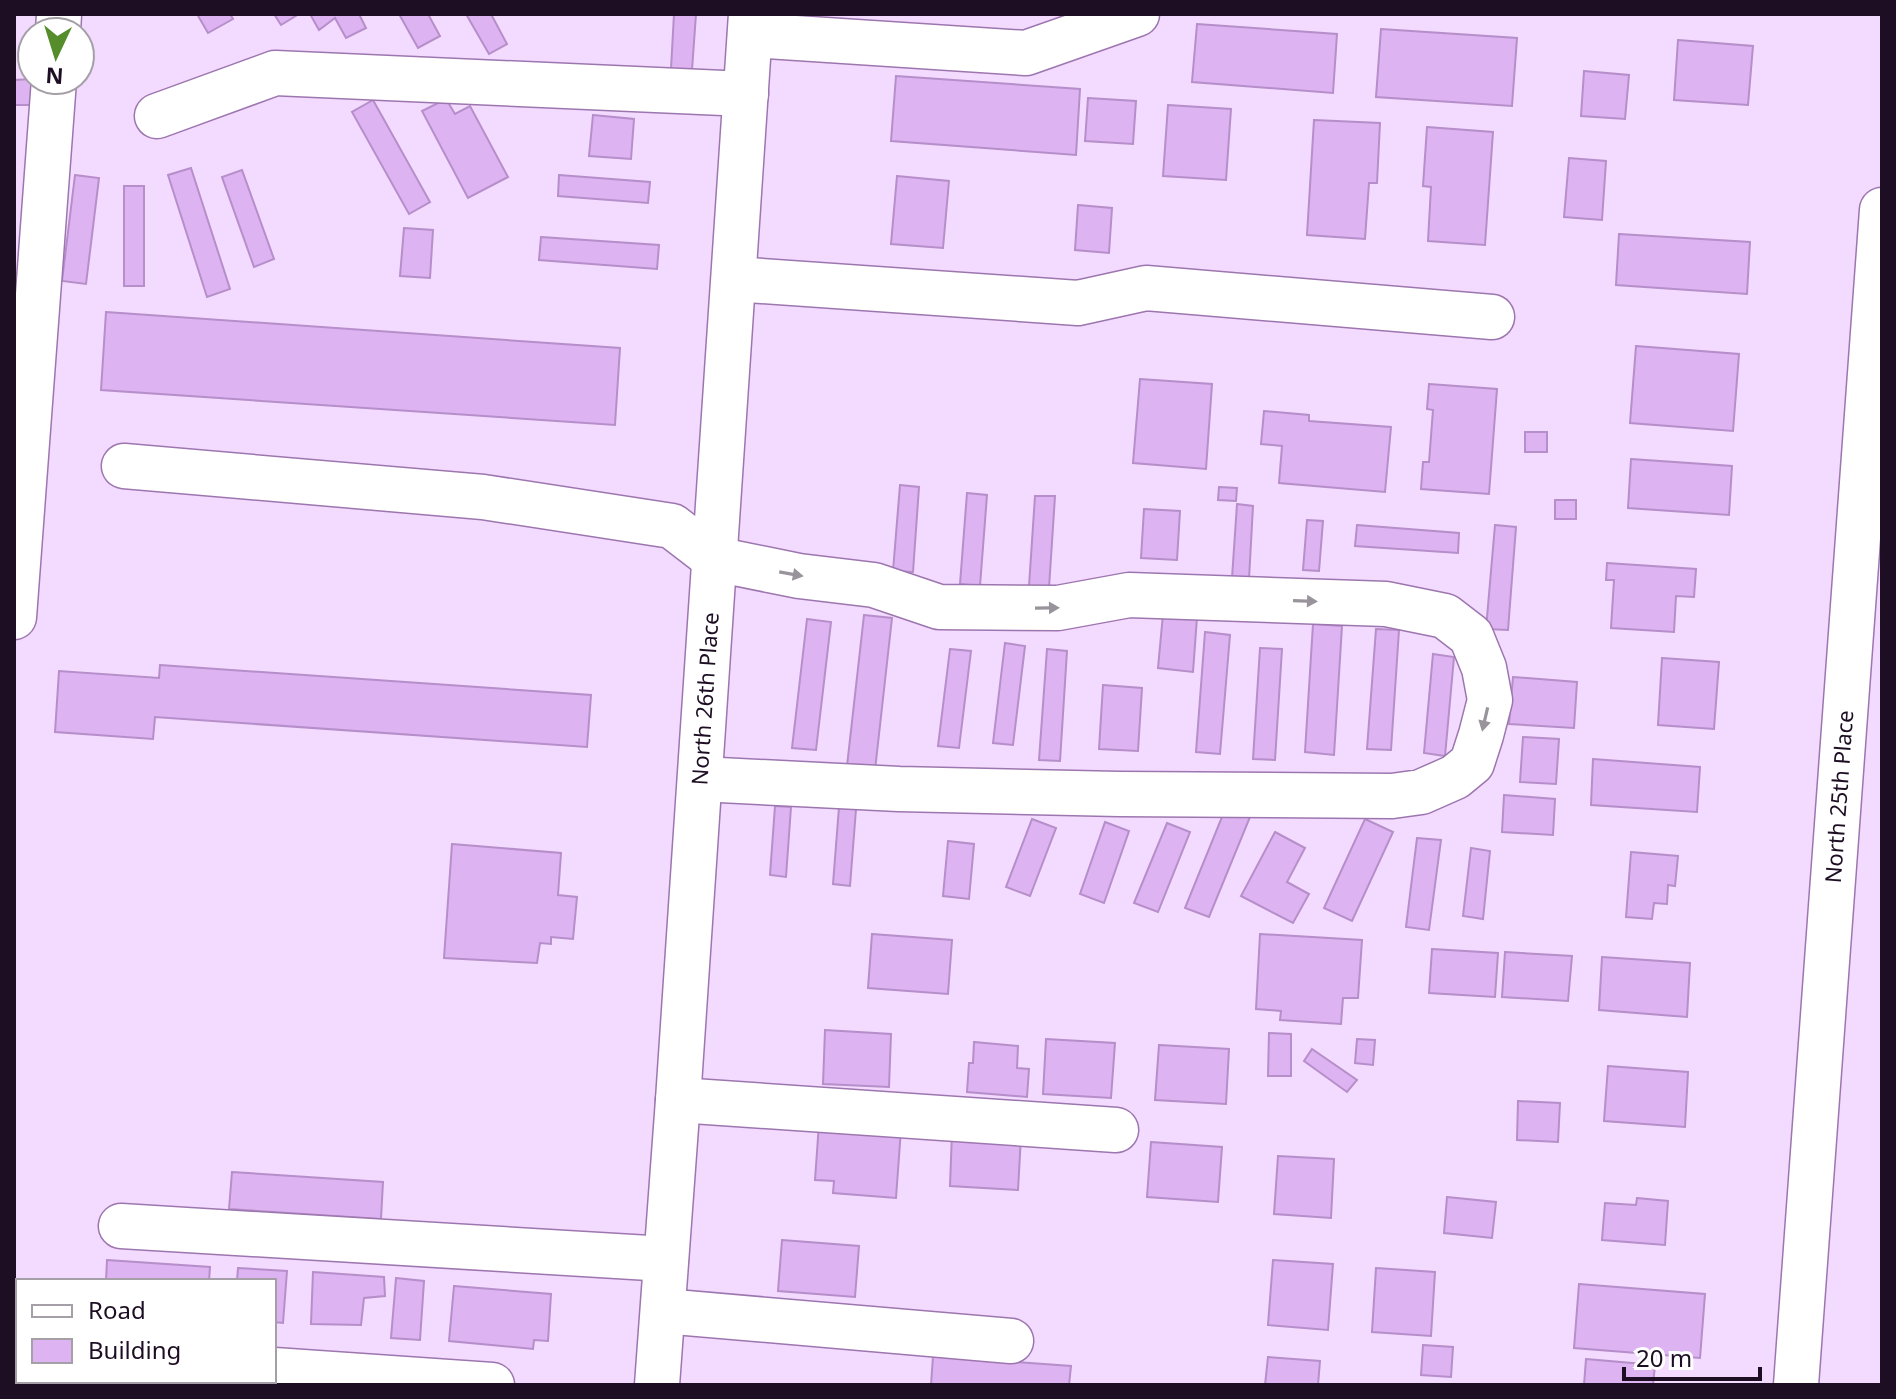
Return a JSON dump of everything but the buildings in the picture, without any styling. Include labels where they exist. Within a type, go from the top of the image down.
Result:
[{"type":"street","points":[[751,24],[1026,53],[1137,14]]},
{"type":"street","name":"North 26th Place","points":[[657,1385],[751,24]]},
{"type":"street","points":[[157,116],[275,73],[746,94]]},
{"type":"street","points":[[14,617],[53,96]]},
{"type":"street","name":"North 25th Place","points":[[1796,1385],[1882,210]]},
{"type":"street","points":[[734,279],[1078,303],[1146,288],[1492,317]]},
{"type":"street","points":[[124,466],[483,497],[672,526],[715,559],[799,576],[874,585],[939,607],[1058,608],[1129,595],[1386,604],[1445,616],[1471,636],[1484,668],[1490,700],[1472,763],[1455,777],[1421,792],[1392,796],[899,789],[700,779]]},
{"type":"street","points":[[678,1100],[1116,1130]]},
{"type":"street","points":[[121,1226],[666,1259]]},
{"type":"street","points":[[663,1311],[1011,1341]]},
{"type":"street","points":[[276,1370],[492,1385]]}]
